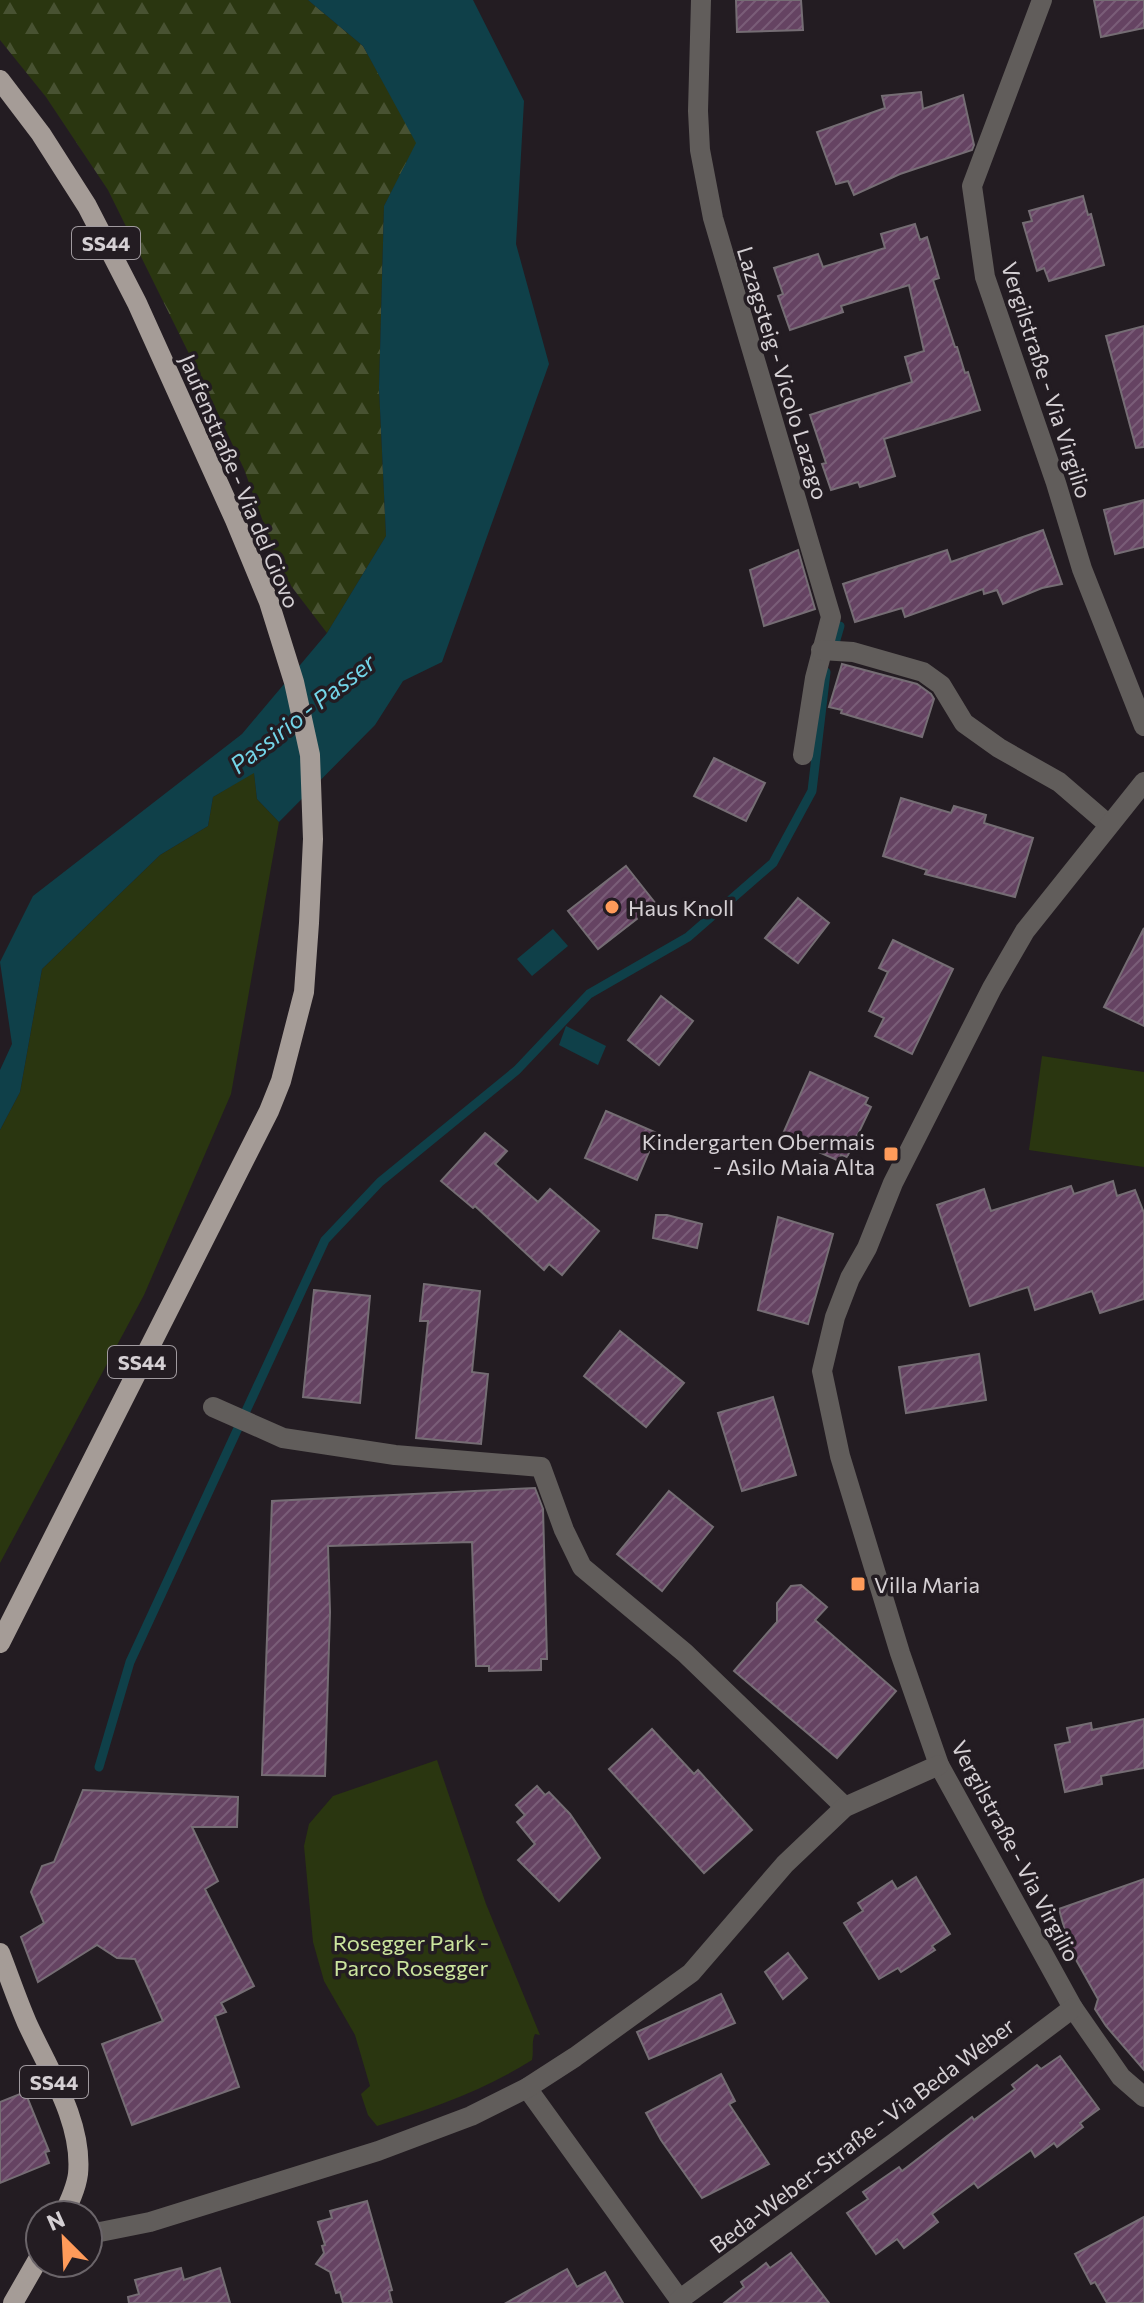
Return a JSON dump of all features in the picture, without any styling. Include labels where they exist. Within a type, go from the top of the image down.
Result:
[{"type":"main road","name":"Jaufenstraße - Via del Giovo","points":[[0,80],[41,134],[87,206],[137,303],[269,602],[294,682],[310,755],[313,839],[304,992],[281,1081],[269,1111],[0,1643]]},
{"type":"main road","name":"SS44","points":[[0,1953],[25,2019],[70,2118],[78,2174],[71,2199]]},
{"type":"main road","points":[[13,2303],[27,2279]]},
{"type":"street","name":"Lazagsteig - Vicolo Lazago","points":[[701,0],[700,150],[719,246],[831,617],[821,650],[803,755]]},
{"type":"street","name":"Vergilstraße - Via Virgilio","points":[[1042,0],[972,186],[985,277],[1056,483],[1082,569],[1144,726]]},
{"type":"street","points":[[821,650],[853,652],[923,672],[941,685],[964,723],[999,748],[1059,782],[1109,825]]},
{"type":"street","name":"Vergilstraße - Via Virgilio","points":[[1144,782],[1025,931],[992,988],[893,1183],[867,1248],[850,1278],[835,1317],[822,1371],[840,1456],[900,1653],[939,1765],[1073,2008],[1121,2077],[1144,2097]]},
{"type":"street","points":[[213,1407],[283,1438],[395,1455],[541,1467],[564,1530],[582,1567],[685,1653],[845,1807]]},
{"type":"street","points":[[104,2231],[150,2222],[378,2151],[471,2116],[527,2088],[691,1973],[785,1864],[845,1807],[939,1765]]},
{"type":"street","name":"Beda-Weber-Straße - Via Beda Weber","points":[[680,2302],[1073,2008]]},
{"type":"street","points":[[527,2088],[680,2302]]},
{"type":"green space","points":[[0,0],[308,0],[363,46],[417,143],[384,206],[379,388],[386,536],[327,633],[282,574],[244,469],[108,190],[46,97],[0,40]]},
{"type":"green space","points":[[254,772],[257,799],[279,822],[231,1094],[144,1295],[0,1563],[0,1130],[20,1092],[42,969],[160,855],[208,826],[213,797]]},
{"type":"green space","points":[[1042,1056],[1144,1072],[1144,1167],[1029,1150]]},
{"type":"green space","name":"Rosegger Park - Parco Rosegger","points":[[437,1760],[486,1904],[540,2035],[535,2034],[534,2037],[532,2060],[514,2071],[457,2098],[377,2126],[368,2115],[361,2094],[370,2086],[355,2035],[324,1981],[313,1942],[304,1846],[309,1824],[333,1796]]},
{"type":"water","name":"Passirio - Passer","points":[[308,0],[473,0],[524,101],[516,244],[549,364],[442,662],[403,681],[375,725],[279,822],[257,799],[254,773],[213,797],[208,826],[160,855],[42,969],[20,1092],[0,1130],[0,1070],[12,1044],[0,962],[33,896],[242,734],[327,633],[386,536],[379,388],[384,206],[416,143],[363,46]]},
{"type":"water","points":[[553,929],[568,946],[532,976],[517,959]]},
{"type":"water","points":[[566,1026],[606,1046],[598,1065],[559,1045]]},
{"type":"building","points":[[736,0],[801,0],[803,30],[737,32]]},
{"type":"building","points":[[1094,0],[1144,0],[1144,28],[1101,37]]},
{"type":"building","points":[[921,92],[923,109],[963,95],[974,145],[972,150],[900,174],[854,195],[848,181],[836,184],[817,132],[885,108],[882,96]]},
{"type":"building","points":[[1083,196],[1088,215],[1091,214],[1104,265],[1049,281],[1044,268],[1037,271],[1023,223],[1032,221],[1029,211]]},
{"type":"building","points":[[915,224],[920,240],[927,237],[939,278],[933,280],[980,410],[884,439],[895,476],[860,487],[858,482],[831,490],[822,464],[826,463],[810,415],[912,382],[905,357],[924,351],[909,285],[841,306],[843,312],[790,330],[778,296],[783,294],[774,268],[818,254],[823,267],[885,248],[881,234]]},
{"type":"building","points":[[1144,326],[1144,447],[1136,448],[1106,336]]},
{"type":"building","points":[[1144,500],[1144,547],[1115,554],[1104,510]]},
{"type":"building","points":[[1043,530],[1062,584],[1042,588],[1003,604],[997,590],[984,594],[983,589],[905,617],[902,608],[855,622],[843,584],[947,550],[951,562]]},
{"type":"building","points":[[798,550],[815,609],[764,626],[750,570]]},
{"type":"building","points":[[842,664],[917,684],[931,694],[934,699],[922,737],[829,707]]},
{"type":"building","points":[[714,758],[765,783],[746,821],[694,796]]},
{"type":"building","points":[[901,798],[951,813],[954,806],[986,815],[984,823],[1033,838],[1015,897],[925,874],[927,870],[883,856]]},
{"type":"building","name":"Haus Knoll","points":[[626,866],[656,904],[598,949],[568,911]]},
{"type":"building","points":[[798,898],[829,923],[798,963],[765,938]]},
{"type":"building","points":[[1144,928],[1144,1026],[1104,1007]]},
{"type":"building","points":[[893,940],[953,969],[912,1054],[875,1036],[884,1018],[869,1011],[888,972],[879,968]]},
{"type":"building","points":[[661,996],[693,1021],[659,1065],[628,1040]]},
{"type":"building","points":[[810,1072],[868,1098],[865,1104],[871,1107],[847,1157],[841,1155],[839,1161],[782,1136]]},
{"type":"building","points":[[606,1111],[657,1133],[637,1180],[585,1158]]},
{"type":"building","points":[[485,1133],[507,1151],[495,1164],[538,1202],[550,1189],[599,1231],[562,1275],[549,1264],[544,1270],[475,1206],[473,1208],[441,1181]]},
{"type":"building","points":[[1113,1181],[1117,1196],[1135,1190],[1144,1213],[1144,1299],[1100,1313],[1092,1291],[1035,1310],[1028,1287],[970,1306],[937,1205],[984,1189],[991,1211],[1071,1186],[1074,1194]]},
{"type":"building","points":[[656,1215],[702,1224],[697,1248],[653,1238]]},
{"type":"building","points":[[778,1217],[833,1234],[808,1324],[758,1310]]},
{"type":"building","points":[[424,1284],[480,1291],[472,1372],[488,1374],[481,1444],[416,1438],[428,1321],[420,1321]]},
{"type":"building","points":[[314,1290],[370,1296],[360,1403],[303,1397]]},
{"type":"building","points":[[620,1331],[684,1383],[646,1427],[584,1376]]},
{"type":"building","points":[[979,1354],[986,1400],[906,1413],[899,1367]]},
{"type":"building","points":[[773,1397],[796,1475],[742,1491],[718,1413]]},
{"type":"building","points":[[535,1488],[543,1509],[547,1659],[541,1659],[541,1670],[489,1671],[489,1666],[476,1666],[472,1542],[328,1546],[330,1612],[325,1776],[262,1775],[272,1501]]},
{"type":"building","points":[[669,1491],[713,1527],[662,1591],[617,1554]]},
{"type":"building","points":[[801,1585],[827,1607],[815,1620],[896,1691],[837,1758],[734,1671],[777,1622],[777,1603],[791,1586]]},
{"type":"building","points":[[1144,1719],[1144,1768],[1101,1776],[1102,1784],[1065,1792],[1055,1745],[1070,1742],[1067,1728],[1091,1723],[1092,1730]]},
{"type":"building","points":[[652,1729],[694,1774],[698,1770],[752,1830],[704,1873],[609,1769]]},
{"type":"building","points":[[537,1786],[545,1795],[549,1792],[570,1814],[600,1858],[559,1901],[518,1860],[535,1844],[517,1822],[525,1815],[516,1805]]},
{"type":"building","points":[[83,1790],[238,1797],[237,1827],[192,1827],[218,1881],[205,1889],[254,1986],[221,2003],[226,2012],[215,2016],[239,2087],[132,2125],[102,2044],[163,2021],[135,1959],[117,1958],[97,1945],[38,1982],[21,1937],[44,1923],[31,1892],[42,1866],[54,1862]]},
{"type":"building","points":[[916,1877],[950,1934],[932,1946],[935,1950],[901,1972],[898,1968],[879,1979],[844,1923],[863,1911],[858,1903],[892,1881],[897,1889]]},
{"type":"building","points":[[1144,1879],[1144,2070],[1095,2009],[1098,1999],[1070,1949],[1059,1909]]},
{"type":"building","points":[[788,1953],[807,1978],[783,1999],[765,1972]]},
{"type":"building","points":[[721,1994],[735,2023],[649,2059],[637,2032]]},
{"type":"building","points":[[1060,2056],[1099,2109],[1080,2123],[1083,2127],[1057,2147],[1054,2143],[1035,2157],[1031,2150],[978,2188],[974,2183],[932,2214],[938,2222],[904,2248],[897,2239],[876,2254],[847,2213],[868,2199],[863,2192],[899,2167],[902,2171],[972,2117],[974,2120],[1015,2089],[1012,2085],[1037,2065],[1041,2069]]},
{"type":"building","points":[[721,2074],[735,2101],[729,2104],[769,2164],[702,2198],[646,2113]]},
{"type":"building","points":[[25,2092],[49,2151],[45,2152],[49,2163],[0,2183],[0,2102]]},
{"type":"building","points":[[367,2201],[392,2290],[389,2291],[392,2303],[343,2303],[340,2292],[336,2293],[330,2272],[316,2264],[324,2253],[322,2246],[325,2245],[318,2222],[332,2218],[330,2211]]},
{"type":"building","points":[[1144,2217],[1144,2303],[1107,2303],[1095,2282],[1091,2284],[1075,2254]]},
{"type":"building","points":[[791,2253],[829,2303],[724,2303],[744,2287],[741,2282],[766,2263],[770,2268]]},
{"type":"building","points":[[181,2268],[184,2280],[220,2268],[230,2303],[129,2303],[128,2297],[139,2294],[135,2280]]},
{"type":"building","points":[[567,2269],[577,2287],[605,2272],[623,2303],[506,2303]]},
{"type":"waterway","points":[[833,650],[840,626]]},
{"type":"waterway","points":[[99,1767],[130,1662],[325,1240],[380,1182],[517,1070],[589,994],[688,937],[773,863],[812,791],[826,672]]},
{"type":"place","name":"Haus Knoll","points":[[612,907]]},
{"type":"place","name":"Kindergarten Obermais - Asilo Maia Alta","points":[[891,1154]]},
{"type":"place","name":"Villa Maria","points":[[858,1584]]}]
